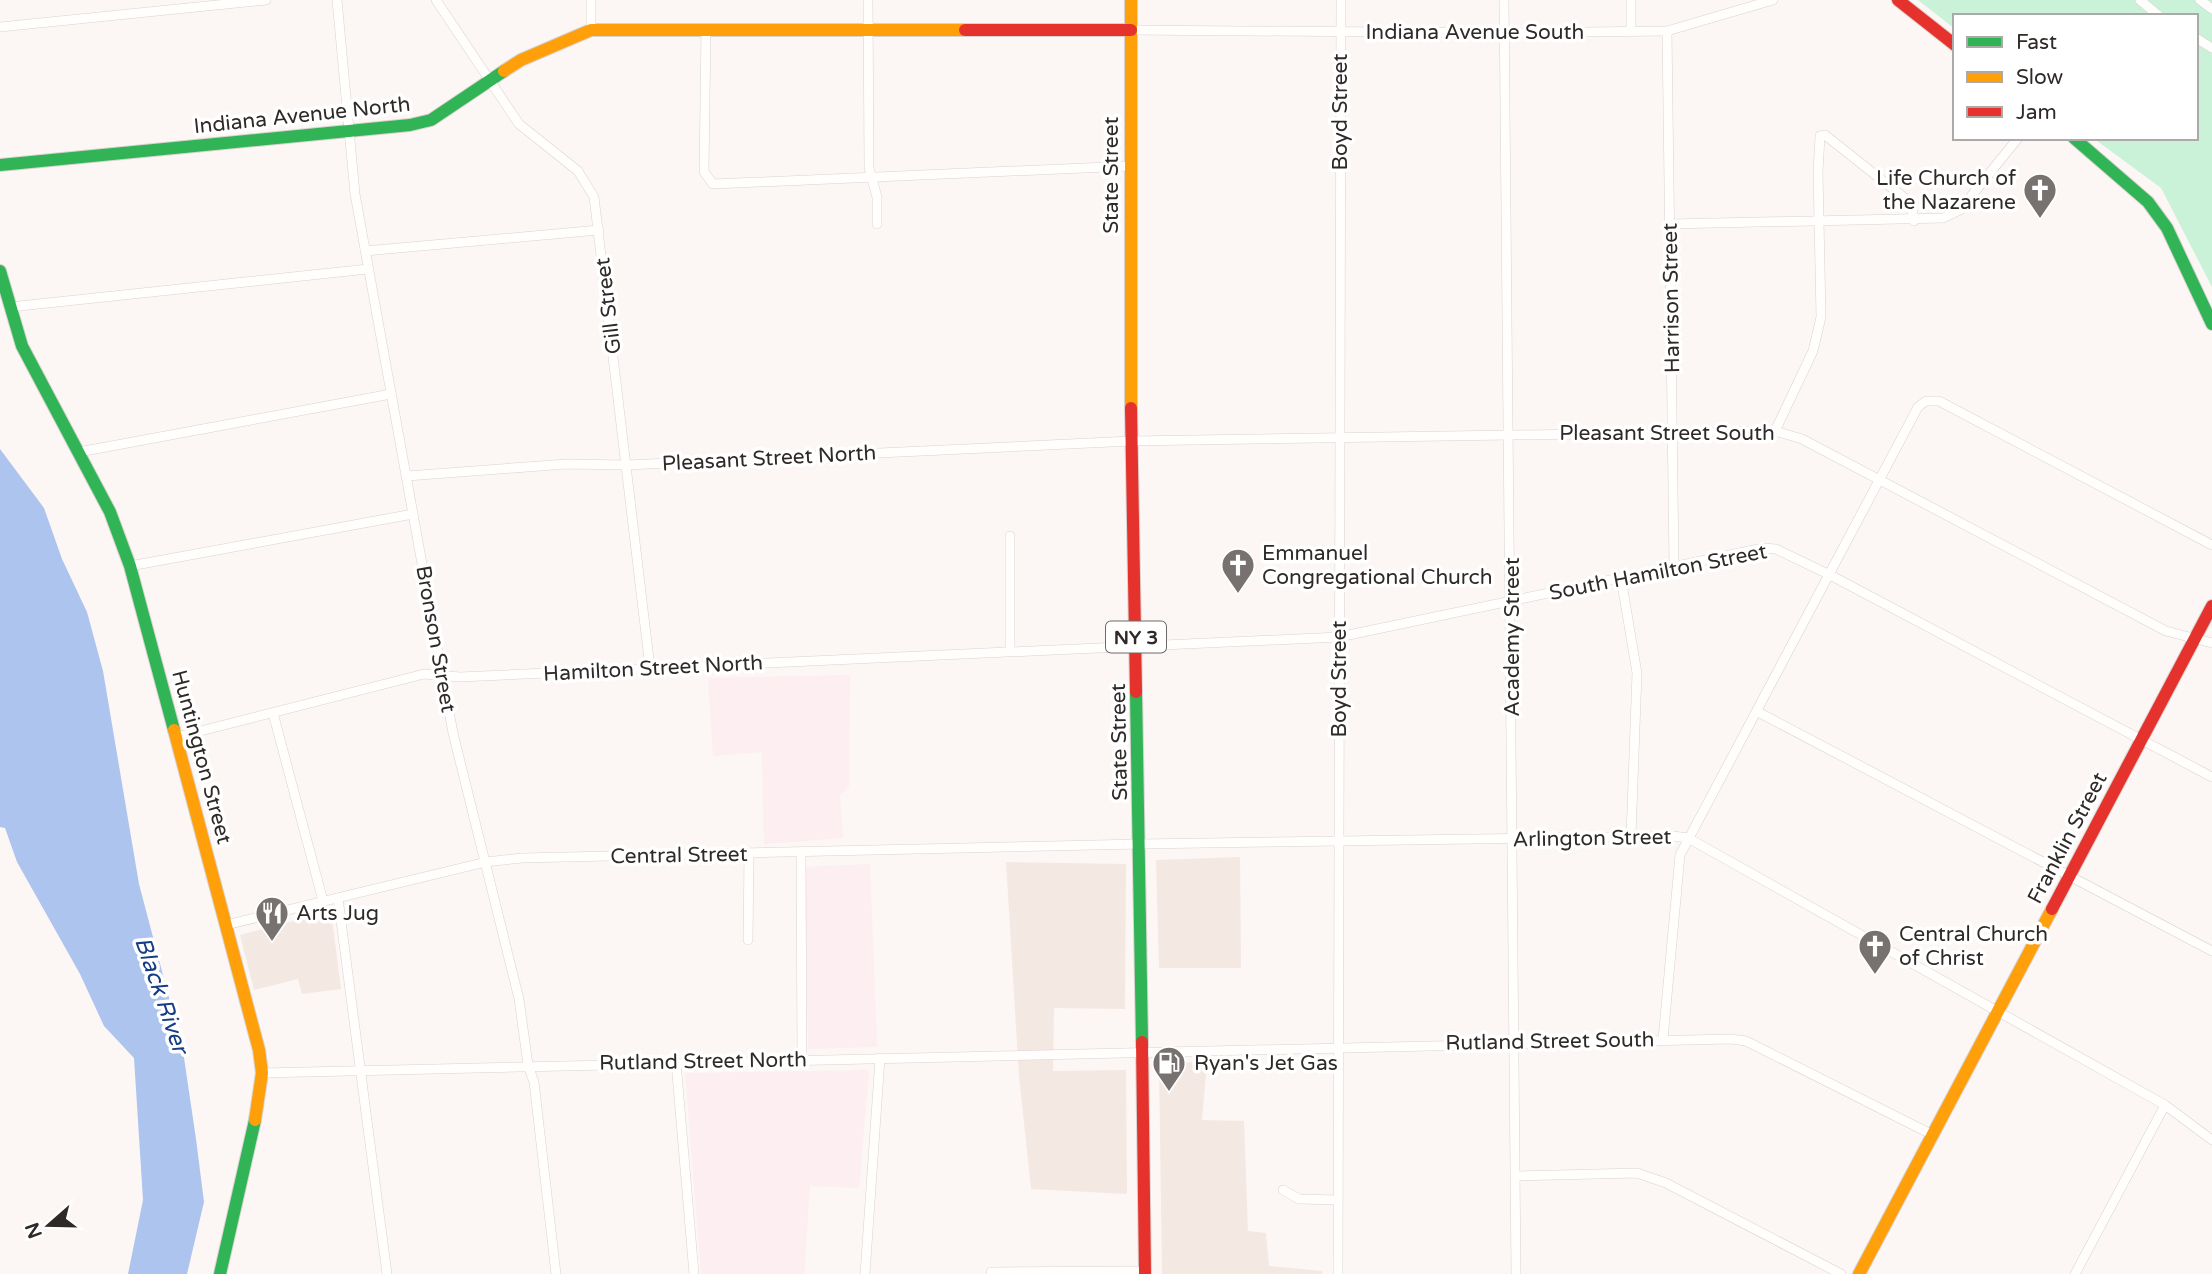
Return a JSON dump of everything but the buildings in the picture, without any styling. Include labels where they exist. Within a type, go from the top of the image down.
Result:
[{"type":"main road","name":"State Street","points":[[1131,0],[1132,441],[1144,1051],[1145,1273]]},
{"type":"main road","points":[[1898,0],[1953,43]]},
{"type":"main road","name":"Indiana Avenue North","points":[[0,164],[410,125],[431,120],[521,60],[591,30],[1131,30]]},
{"type":"main road","points":[[2076,140],[2148,202],[2167,228],[2212,324]]},
{"type":"main road","name":"Huntington Street","points":[[0,271],[32,369],[110,512],[131,566],[226,925],[262,1073],[257,1111],[220,1274]]},
{"type":"main road","name":"Franklin Street","points":[[1859,1274],[2212,606]]},
{"type":"street","points":[[0,27],[266,0]]},
{"type":"street","name":"Bronson Street","points":[[337,0],[348,131],[368,269],[453,733],[519,999],[528,1065],[534,1082],[556,1274]]},
{"type":"street","name":"Gill Street","points":[[436,0],[524,129],[586,180],[594,197],[650,668]]},
{"type":"street","points":[[591,0],[591,30]]},
{"type":"street","points":[[868,0],[871,177],[877,197],[877,224]]},
{"type":"street","name":"Boyd Street","points":[[1338,1274],[1341,0]]},
{"type":"street","name":"Academy Street","points":[[1504,0],[1511,434],[1516,1274]]},
{"type":"street","points":[[1631,0],[1631,31]]},
{"type":"street","name":"Indiana Avenue South","points":[[1131,30],[1505,33],[1667,31],[1773,0]]},
{"type":"street","points":[[2140,0],[2157,14]]},
{"type":"street","points":[[2200,0],[2212,9]]},
{"type":"street","points":[[706,29],[704,172],[709,182],[1130,166]]},
{"type":"street","name":"Harrison Street","points":[[1667,31],[1674,566]]},
{"type":"street","points":[[1775,431],[1817,342],[1821,317],[1820,136],[1825,135],[1911,203],[1914,221]]},
{"type":"street","points":[[1670,224],[1914,221],[1943,218],[1960,210],[2016,140]]},
{"type":"street","points":[[365,251],[598,230]]},
{"type":"street","points":[[10,307],[368,269]]},
{"type":"street","points":[[79,452],[391,394]]},
{"type":"street","points":[[1663,1039],[1680,856],[1882,480],[1918,407],[1926,401],[1939,401],[2212,545]]},
{"type":"street","name":"Pleasant Street South","points":[[1132,441],[1775,431],[1802,439],[2166,631],[2212,643]]},
{"type":"street","name":"Pleasant Street North","points":[[407,476],[566,464],[627,465],[1132,441]]},
{"type":"street","points":[[131,566],[413,514]]},
{"type":"street","points":[[1010,536],[1010,650]]},
{"type":"street","name":"South Hamilton Street","points":[[1136,646],[1339,637],[1754,549],[1776,549],[2212,777]]},
{"type":"street","points":[[1621,578],[1637,673],[1632,836]]},
{"type":"street","name":"Hamilton Street North","points":[[177,737],[424,674],[460,677],[1136,646]]},
{"type":"street","points":[[1758,712],[2212,951]]},
{"type":"street","points":[[273,713],[323,901]]},
{"type":"street","name":"Arlington Street","points":[[1140,844],[1632,836],[1688,838],[2165,1105],[2212,1140]]},
{"type":"street","name":"Central Street","points":[[226,925],[486,862],[1140,844]]},
{"type":"street","points":[[801,852],[802,1059]]},
{"type":"street","points":[[748,940],[749,853]]},
{"type":"street","points":[[338,898],[387,1274]]},
{"type":"street","name":"Rutland Street South","points":[[1144,1051],[1663,1039],[1746,1041],[1933,1135]]},
{"type":"street","name":"Rutland Street North","points":[[262,1073],[1144,1051]]},
{"type":"street","points":[[865,1274],[880,1058]]},
{"type":"street","points":[[677,1062],[694,1274]]},
{"type":"street","points":[[2075,1274],[2165,1105]]},
{"type":"street","points":[[1515,1176],[1637,1173],[1667,1183],[1841,1274]]},
{"type":"street","points":[[1283,1190],[1299,1199],[1338,1200]]},
{"type":"street","points":[[992,1272],[1145,1273]]},
{"type":"shaded area","points":[[850,675],[849,786],[840,796],[843,838],[764,844],[762,752],[713,756],[708,678]]},
{"type":"shaded area","points":[[1240,857],[1241,968],[1159,968],[1156,860]]},
{"type":"shaded area","points":[[1006,862],[1126,864],[1125,1009],[1054,1008],[1053,1071],[1126,1070],[1127,1194],[1031,1189],[1019,1076]]},
{"type":"shaded area","points":[[870,864],[877,1047],[808,1049],[805,867]]},
{"type":"shaded area","points":[[331,911],[341,989],[302,994],[298,979],[254,990],[240,935]]},
{"type":"shaded area","points":[[1207,1062],[1202,1120],[1244,1121],[1248,1231],[1266,1233],[1269,1266],[1322,1271],[1322,1274],[1162,1274],[1159,1063]]},
{"type":"shaded area","points":[[869,1070],[859,1188],[810,1186],[804,1274],[701,1274],[685,1073]]},
{"type":"green space","points":[[1918,0],[2212,0],[2212,287],[2161,188],[2096,140],[2198,140],[2198,14],[1953,14],[1953,27]]},
{"type":"water","name":"Black River","points":[[0,449],[44,508],[62,559],[87,612],[103,671],[139,884],[183,1051],[196,1139],[204,1202],[187,1274],[128,1274],[143,1200],[134,1058],[104,1026],[80,974],[17,862],[5,828],[0,827]]},
{"type":"traffic: fast","points":[[0,165],[410,125],[431,120],[504,71]]},
{"type":"traffic: fast","points":[[2076,140],[2148,202],[2167,228],[2212,324]]},
{"type":"traffic: fast","points":[[0,271],[22,346],[110,512],[130,566],[174,730]]},
{"type":"traffic: fast","points":[[1136,692],[1142,1042]]},
{"type":"traffic: fast","points":[[220,1274],[255,1120]]},
{"type":"traffic: slow","points":[[1131,0],[1131,408]]},
{"type":"traffic: slow","points":[[504,71],[521,60],[591,30],[965,30]]},
{"type":"traffic: slow","points":[[174,730],[259,1050],[262,1073],[255,1120]]},
{"type":"traffic: slow","points":[[1859,1274],[2052,909]]},
{"type":"traffic: jam","points":[[1898,0],[1953,43]]},
{"type":"traffic: jam","points":[[965,30],[1131,30]]},
{"type":"traffic: jam","points":[[1131,408],[1136,692]]},
{"type":"traffic: jam","points":[[2052,909],[2212,606]]},
{"type":"traffic: jam","points":[[1142,1042],[1145,1274]]},
{"type":"place","name":"Life Church of the Nazarene","points":[[2040,220]]},
{"type":"place","name":"Emmanuel Congregational Church","points":[[1238,595]]},
{"type":"place","name":"Arts Jug","points":[[272,943]]},
{"type":"place","name":"Central Church of Christ","points":[[1875,976]]},
{"type":"place","name":"Ryan's Jet Gas","points":[[1169,1093]]}]
